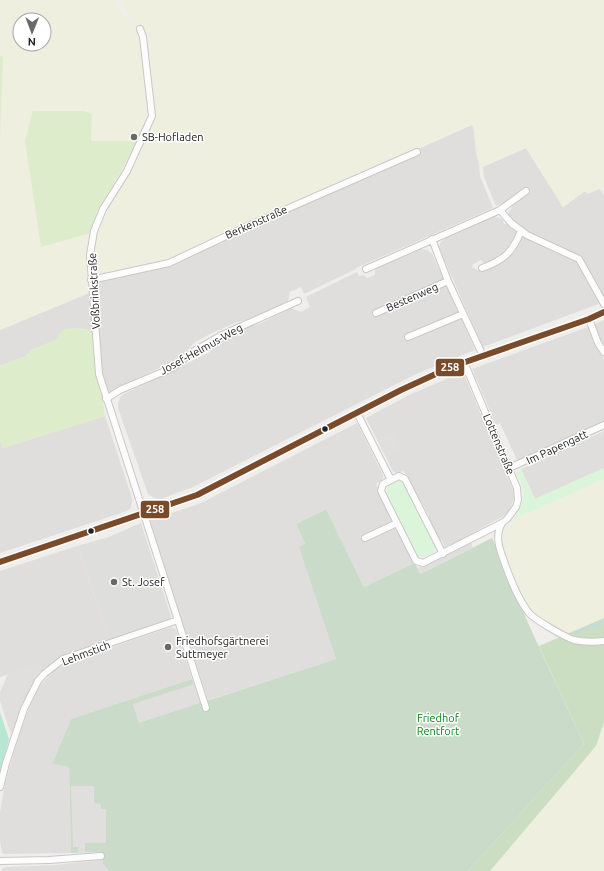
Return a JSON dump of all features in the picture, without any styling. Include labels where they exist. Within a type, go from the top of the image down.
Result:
[{"type":"street","name":"Voßbrinkstraße","points":[[140,29],[143,37],[152,116],[127,171],[103,209],[94,231],[90,255],[99,374],[206,708]]},
{"type":"street","name":"Berkenstraße","points":[[91,280],[169,263],[241,229],[417,152]]},
{"type":"street","points":[[366,269],[500,210],[526,191]]},
{"type":"street","points":[[500,210],[511,223],[527,235],[579,259],[604,304]]},
{"type":"street","points":[[482,268],[493,264],[506,256],[516,245],[521,231]]},
{"type":"street","name":"Bestenweg","points":[[432,239],[448,281],[483,356]]},
{"type":"street","name":"Bestenweg","points":[[376,313],[448,281]]},
{"type":"street","name":"Josef-Helmus-Weg","points":[[106,399],[120,390],[172,368],[194,351],[222,335],[298,301]]},
{"type":"street","points":[[0,562],[197,495],[401,390],[464,362],[589,319],[604,312]]},
{"type":"street","points":[[408,337],[463,314]]},
{"type":"street","points":[[589,319],[598,343],[604,352]]},
{"type":"street","name":"Lottenstraße","points":[[391,480],[383,484],[381,491],[416,561],[423,563],[502,523],[512,514],[518,500],[517,488],[464,362]]},
{"type":"street","points":[[357,413],[391,480],[399,476],[406,479],[443,554]]},
{"type":"street","name":"Im Papengatt","points":[[509,468],[604,425]]},
{"type":"street","points":[[365,538],[397,523]]},
{"type":"street","name":"Lottenstraße","points":[[502,523],[499,529],[498,545],[520,598],[530,614],[542,624],[573,640],[591,642],[604,640]]},
{"type":"street","name":"Lehmstich","points":[[0,787],[6,763],[24,709],[38,681],[44,674],[63,659],[178,620]]},
{"type":"street","points":[[0,861],[49,860],[101,856]]},
{"type":"shaded area","points":[[472,125],[474,130],[480,176],[493,208],[356,268],[304,294],[301,287],[290,292],[288,301],[250,319],[235,323],[212,333],[195,342],[180,358],[107,393],[101,367],[95,282],[263,220],[405,159],[420,154],[418,149]]},
{"type":"shaded area","points":[[526,148],[563,207],[585,191],[587,194],[600,189],[604,196],[604,299],[580,256],[528,233],[515,225],[508,216],[509,211],[512,208],[509,201],[496,206],[484,177],[483,167]]},
{"type":"shaded area","points":[[494,216],[502,219],[504,224],[508,223],[517,231],[518,235],[514,244],[500,257],[485,264],[481,260],[472,265],[473,268],[482,272],[502,260],[516,247],[522,235],[578,261],[601,303],[483,347],[439,248],[440,243],[445,238]]},
{"type":"shaded area","points":[[421,249],[427,250],[432,254],[444,280],[374,312],[376,316],[446,285],[459,313],[406,337],[409,341],[461,318],[475,350],[416,374],[193,487],[161,499],[154,498],[148,494],[118,408],[118,402],[122,395],[210,352],[207,345],[238,330],[261,323],[291,308],[301,312],[310,307],[306,297],[357,272],[359,276],[363,275],[367,278],[375,275],[375,271],[378,267]]},
{"type":"shaded area","points":[[89,293],[93,334],[90,330],[76,328],[59,334],[56,340],[31,350],[26,356],[0,366],[0,330]]},
{"type":"shaded area","points":[[604,320],[604,346],[595,324]]},
{"type":"shaded area","points":[[588,327],[594,344],[604,359],[604,421],[517,460],[500,423],[496,425],[472,369]]},
{"type":"shaded area","points":[[463,372],[513,490],[514,498],[509,512],[461,540],[445,547],[442,541],[439,541],[428,519],[429,516],[421,501],[418,499],[404,471],[396,473],[393,471],[366,418],[409,395]]},
{"type":"shaded area","points":[[105,416],[132,498],[130,509],[0,553],[0,441],[3,448]]},
{"type":"shaded area","points":[[357,423],[383,475],[383,480],[376,484],[390,513],[389,516],[392,522],[360,537],[363,542],[394,526],[397,532],[400,533],[411,555],[410,557],[412,562],[415,563],[364,587],[326,509],[296,524],[305,544],[299,547],[336,659],[208,700],[149,521],[201,503]]},
{"type":"shaded area","points":[[604,431],[604,468],[535,499],[521,469]]},
{"type":"shaded area","points":[[392,432],[401,450],[386,457],[377,439]]},
{"type":"shaded area","points":[[141,523],[171,617],[168,621],[110,640],[77,546],[109,537]]},
{"type":"shaded area","points":[[471,542],[473,548],[420,574],[417,568]]},
{"type":"shaded area","points":[[77,546],[110,640],[60,657],[43,669],[39,668],[37,665],[0,677],[0,571]]},
{"type":"shaded area","points":[[171,627],[176,630],[192,679],[71,719],[52,764],[69,767],[71,853],[2,853],[0,840],[0,812],[5,783],[21,729],[40,685],[54,671],[68,662]]},
{"type":"shaded area","points":[[37,665],[40,669],[45,669],[38,676],[29,691],[11,734],[0,701],[0,692],[8,674]]},
{"type":"shaded area","points":[[194,684],[200,703],[139,723],[133,704]]},
{"type":"shaded area","points":[[71,786],[94,786],[94,803],[101,804],[101,809],[106,809],[106,843],[85,843],[85,852],[77,852],[79,847],[73,847]]},
{"type":"shaded area","points":[[102,860],[103,864],[109,871],[2,871],[3,868],[7,867],[55,865]]},
{"type":"green space","points":[[0,0],[116,0],[122,14],[131,23],[137,23],[127,11],[123,0],[604,0],[604,187],[587,194],[585,191],[563,207],[526,148],[480,168],[472,125],[279,208],[168,261],[96,276],[94,247],[98,231],[114,198],[133,165],[127,161],[137,142],[91,141],[92,114],[41,247],[90,233],[87,258],[89,293],[0,330],[0,138],[3,57],[0,56]]},
{"type":"green space","points":[[0,56],[3,57],[0,138]]},
{"type":"green space","points":[[33,111],[84,111],[92,114],[91,141],[137,141],[98,209],[90,233],[41,247],[25,141]]},
{"type":"green space","points":[[76,328],[90,330],[93,334],[105,416],[3,448],[0,441],[0,366],[26,356],[31,350],[56,340],[61,331],[65,329]]},
{"type":"green space","points":[[604,468],[604,479],[521,516],[514,521],[514,518],[521,507],[524,494],[517,474],[517,472],[521,469],[535,499]]},
{"type":"green space","points":[[604,479],[604,618],[567,634],[536,615],[529,607],[514,578],[502,539],[504,532],[521,516]]},
{"type":"green space","points":[[401,481],[405,485],[436,547],[433,553],[422,557],[417,556],[386,492],[388,486]]},
{"type":"green space","name":"Friedhof Rentfort","points":[[326,509],[364,587],[415,563],[420,574],[492,538],[528,623],[584,744],[468,871],[109,871],[103,864],[101,852],[71,853],[69,767],[52,764],[71,719],[192,679],[200,703],[336,659],[299,547],[305,544],[296,524]]},
{"type":"green space","points":[[604,618],[604,722],[596,746],[490,871],[468,871],[584,744],[539,646]]},
{"type":"green space","points":[[0,712],[9,739],[0,772]]},
{"type":"green space","points":[[604,722],[604,871],[490,871],[596,746]]},
{"type":"waterway","points":[[576,633],[604,622]]},
{"type":"transit line","name":"258","points":[[0,562],[197,495],[401,390],[451,367],[589,319],[604,312]]},
{"type":"place","name":"SB-Hofladen","points":[[134,137]]},
{"type":"place","name":"St. Josef","points":[[114,582]]},
{"type":"place","name":"Friedhofsgärtnerei Suttmeyer","points":[[168,647]]}]
